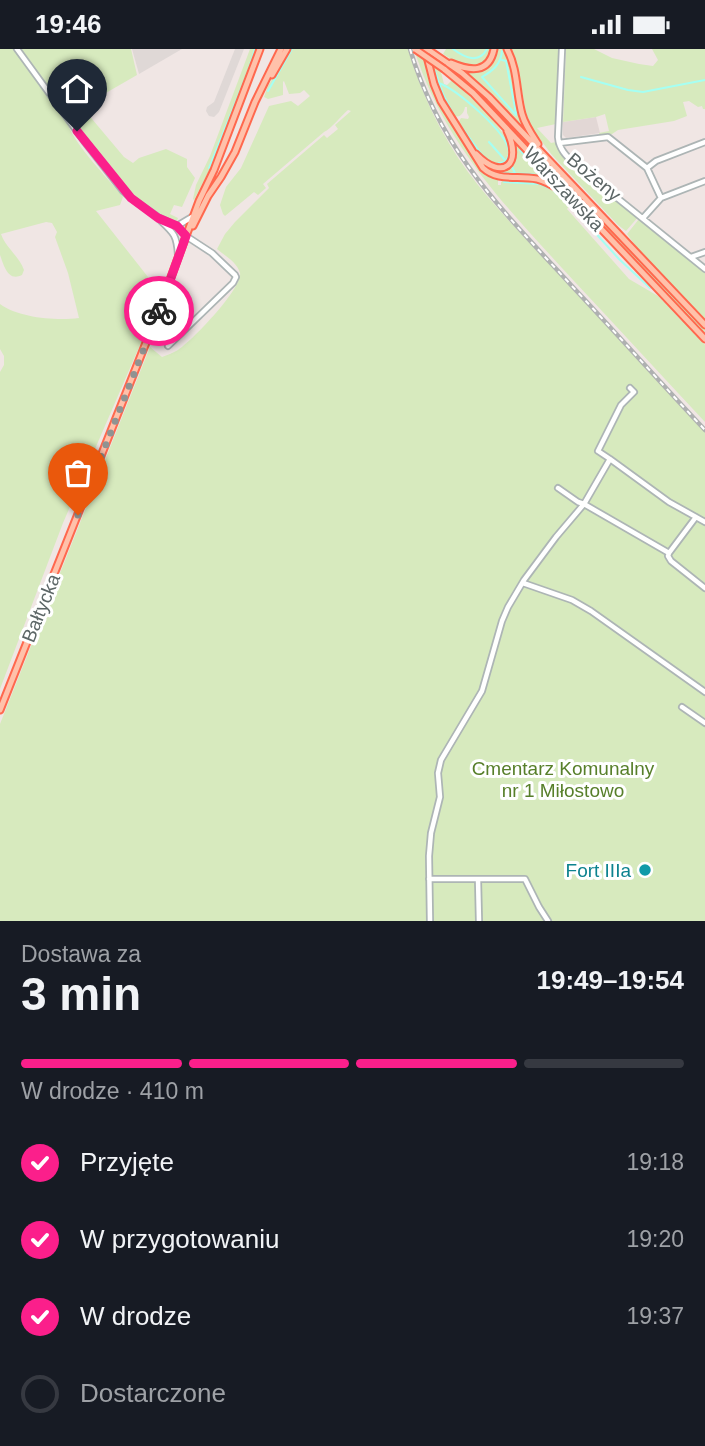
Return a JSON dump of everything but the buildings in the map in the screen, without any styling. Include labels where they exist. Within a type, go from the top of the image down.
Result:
[{"type":"main road","name":"Bałtycka","points":[[0,710],[261,49]]},
{"type":"main road","name":"Bałtycka","points":[[187,234],[229,163],[281,49]]},
{"type":"main road","points":[[260,92],[288,49]]},
{"type":"main road","name":"Warszawska","points":[[415,49],[465,85],[705,339]]},
{"type":"main road","points":[[426,49],[438,95],[480,164],[489,173],[500,177],[545,181],[580,207]]},
{"type":"main road","name":"Warszawska","points":[[426,49],[462,73],[489,97],[705,325]]},
{"type":"main road","points":[[442,59],[474,69],[487,64],[495,49]]},
{"type":"main road","points":[[507,49],[514,67],[522,115],[548,158]]},
{"type":"main road","points":[[467,144],[491,166],[499,168],[508,165],[513,159],[514,149],[501,123]]},
{"type":"street","points":[[17,49],[123,191],[174,233],[178,243],[178,256]]},
{"type":"street","name":"Bożeny","points":[[562,49],[559,143],[568,157],[705,269]]},
{"type":"street","points":[[559,143],[608,137],[647,168],[661,198]]},
{"type":"street","points":[[647,168],[656,161],[705,142]]},
{"type":"street","points":[[643,218],[661,198],[705,181]]},
{"type":"street","points":[[177,226],[193,217]]},
{"type":"street","points":[[158,218],[177,226],[221,261],[236,277],[168,346]]},
{"type":"street","points":[[174,233],[187,234]]},
{"type":"street","points":[[690,257],[705,252]]},
{"type":"street","points":[[630,388],[634,392],[621,405],[598,451],[669,502],[705,522]]},
{"type":"street","points":[[430,921],[430,840],[441,792],[441,760],[477,700],[508,607],[555,537],[584,504],[610,459]]},
{"type":"street","points":[[558,488],[669,553]]},
{"type":"street","points":[[696,517],[668,556],[705,588]]},
{"type":"street","points":[[523,583],[572,600],[591,611],[705,692]]},
{"type":"street","points":[[682,707],[705,723]]},
{"type":"street","points":[[429,879],[526,879],[548,921]]},
{"type":"street","points":[[478,879],[478,921]]},
{"type":"shaded area","points":[[132,49],[182,49],[139,74]]},
{"type":"shaded area","points":[[235,49],[244,49],[219,112],[214,117],[209,116],[207,107],[214,102]]},
{"type":"shaded area","points":[[596,117],[600,133],[566,138],[563,135],[563,122]]},
{"type":"green space","points":[[0,49],[131,49],[137,75],[66,119],[82,149],[123,197],[120,205],[96,211],[148,277],[153,297],[143,338],[63,523],[0,689],[0,372],[4,365],[4,356],[0,349],[0,304],[17,313],[38,317],[79,318],[68,273],[55,237],[57,232],[52,223],[46,222],[1,234],[22,265],[22,275],[10,275],[0,255]]},
{"type":"green space","points":[[250,49],[257,49],[212,165],[194,200],[196,185],[210,156]]},
{"type":"green space","name":"Cmentarz Komunalny nr 1 Miłostowo","points":[[290,49],[408,49],[433,113],[468,172],[504,215],[705,432],[705,921],[0,921],[0,724],[150,347],[162,357],[176,351],[194,337],[215,314],[233,290],[240,273],[234,262],[217,249],[225,234],[269,188],[267,184],[324,135],[327,138],[338,129],[335,125],[351,111],[348,110],[263,184],[266,188],[258,195],[254,192],[225,216],[223,214],[220,205],[226,187],[241,168],[269,106],[291,101],[298,106],[310,96],[304,90],[289,94],[284,81],[283,95],[268,99],[264,97]]},
{"type":"green space","points":[[414,49],[423,49],[437,99],[480,169],[498,179],[498,185],[504,180],[525,180],[555,190],[571,204],[567,209],[629,279],[658,296],[696,332],[705,345],[705,422],[525,228],[480,174],[442,116]]},
{"type":"green space","points":[[428,49],[435,49],[444,84],[447,85],[452,80],[479,105],[505,136],[510,149],[506,162],[498,165],[489,162],[479,155],[467,139],[458,123],[461,118],[468,119],[467,107],[458,116],[452,114],[438,88]]},
{"type":"green space","points":[[446,49],[492,49],[483,64],[471,67],[443,54]]},
{"type":"green space","points":[[497,49],[505,49],[509,59],[526,130],[493,95],[465,71],[477,71],[486,67],[493,60]]},
{"type":"green space","points":[[512,49],[559,49],[556,124],[537,128],[551,143],[556,142],[561,152],[639,216],[626,231],[552,155],[533,130],[526,113]]},
{"type":"green space","points":[[566,49],[594,49],[612,58],[653,66],[658,60],[652,49],[705,49],[705,109],[689,101],[683,102],[687,116],[674,121],[618,130],[609,136],[599,136],[599,133],[609,131],[605,114],[563,122]]},
{"type":"green space","points":[[443,63],[459,76],[490,103],[563,181],[560,181],[467,83]]},
{"type":"green space","points":[[87,113],[124,157],[133,163],[139,158],[166,149],[187,159],[187,167],[195,178],[182,207],[174,205],[170,214],[178,218],[176,223],[145,205],[108,168],[77,124]]},
{"type":"green space","points":[[514,142],[551,182],[535,176],[499,175],[481,163],[496,170],[508,168],[515,158]]},
{"type":"green space","points":[[574,192],[705,328],[705,336],[573,195]]},
{"type":"green space","points":[[639,219],[705,271],[705,322],[641,253],[627,234]]},
{"type":"waterway","points":[[209,168],[255,49]]},
{"type":"waterway","points":[[268,91],[292,49]]},
{"type":"waterway","points":[[453,49],[472,58],[480,57],[487,49]]},
{"type":"waterway","points":[[502,51],[498,64],[482,77],[516,115]]},
{"type":"waterway","points":[[502,60],[506,61],[516,113]]},
{"type":"waterway","points":[[435,71],[453,114]]},
{"type":"waterway","points":[[581,77],[643,92],[705,80]]},
{"type":"waterway","points":[[439,83],[468,102],[499,133],[509,151],[506,161]]},
{"type":"waterway","points":[[460,125],[490,162],[504,162]]},
{"type":"waterway","points":[[489,142],[505,160]]},
{"type":"waterway","points":[[499,173],[544,177],[520,150]]},
{"type":"waterway","points":[[512,167],[515,173]]},
{"type":"waterway","points":[[504,182],[540,184],[552,189],[650,288]]},
{"type":"railway","points":[[410,49],[438,118],[476,177],[521,231],[705,430]]},
{"type":"way so far","points":[[78,515],[159,311]]},
{"type":"place","name":"Fort IIIa","points":[[645,870]]},
{"type":"route","points":[[77,131],[123,191],[158,218],[177,226],[186,236],[159,311]]}]
